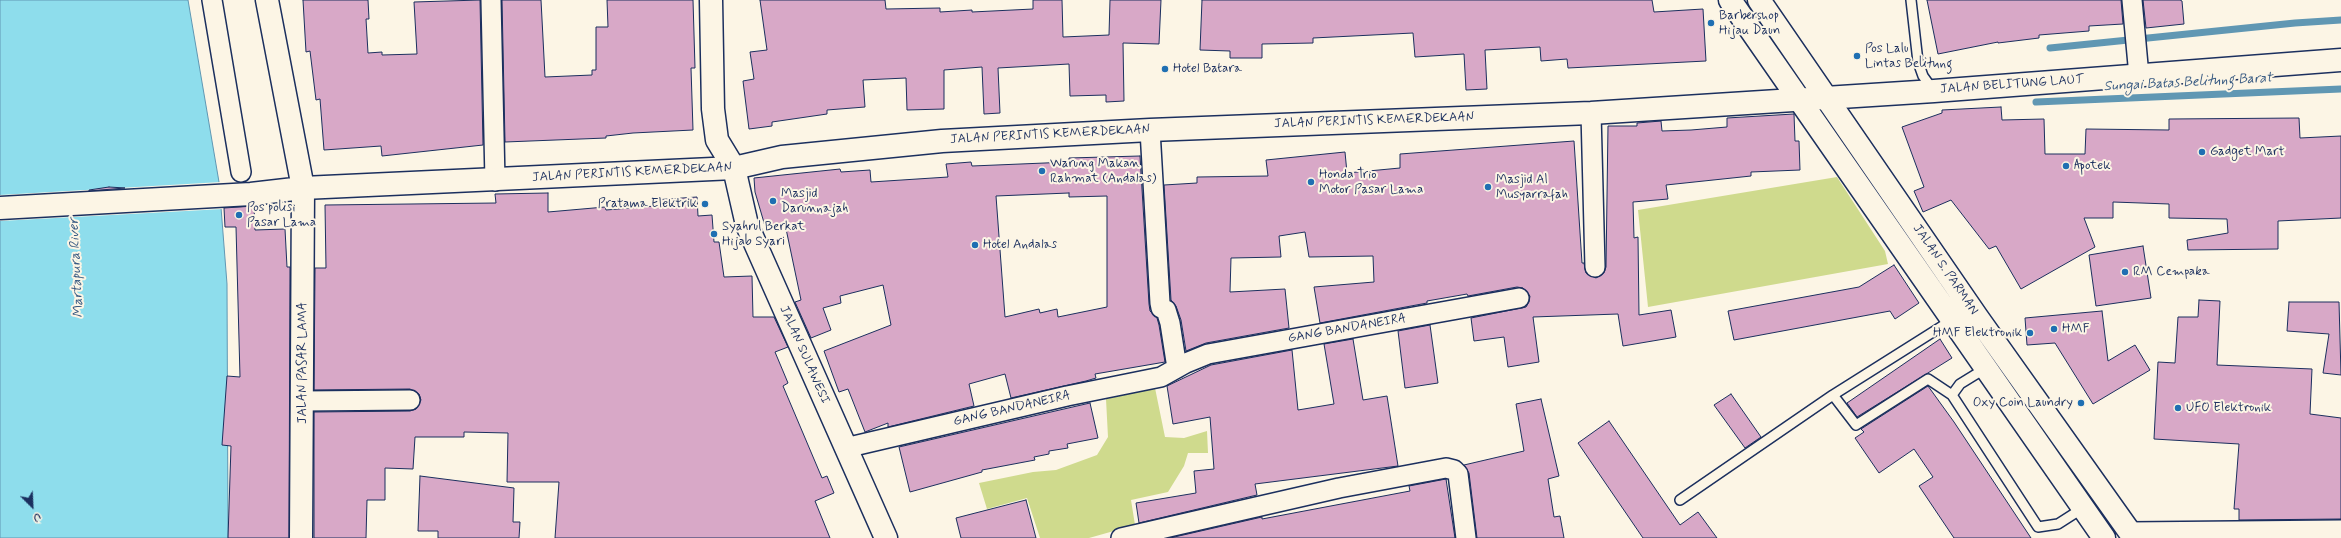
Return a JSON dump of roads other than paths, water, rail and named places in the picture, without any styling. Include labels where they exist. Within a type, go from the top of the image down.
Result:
[{"type":"main road","name":"JALAN PASAR LAMA","points":[[266,0],[303,188],[301,538]]},
{"type":"main road","name":"JALAN SULAWESI","points":[[711,0],[713,109],[717,140],[734,168],[747,225],[886,538]]},
{"type":"main road","name":"JALAN S. PARMAN","points":[[1730,0],[1799,98],[1962,314],[2132,535]]},
{"type":"main road","name":"JALAN S. PARMAN","points":[[1759,0],[1827,98],[1962,314],[1986,368],[2104,538]]},
{"type":"main road","name":"JALAN BELITUNG LAUT","points":[[1799,98],[1827,98],[1934,91],[2341,60]]},
{"type":"main road","name":"JALAN PERINTIS KEMERDEKAAN","points":[[0,208],[251,194],[303,188],[495,181],[734,168],[782,157],[942,141],[1150,130],[1591,113],[1799,98]]},
{"type":"main road","points":[[2087,513],[2109,506]]},
{"type":"street","points":[[212,0],[241,172]]},
{"type":"street","points":[[491,0],[495,181]]},
{"type":"street","points":[[2132,0],[2138,76]]},
{"type":"street","points":[[1591,113],[1595,267]]},
{"type":"street","points":[[1150,130],[1160,303],[1161,308],[1166,310],[1170,323],[1177,368]]},
{"type":"street","name":"GANG BANDANEIRA","points":[[845,448],[1067,396],[1161,377],[1208,354],[1519,298]]},
{"type":"street","points":[[302,401],[410,400]]},
{"type":"street","points":[[1121,538],[1339,488],[1446,468],[1454,470],[1458,474],[1466,538]]},
{"type":"street","points":[[2132,535],[2341,530]]},
{"type":"lane","points":[[1911,0],[1918,62],[1923,76],[1934,91]]},
{"type":"lane","points":[[1680,500],[1833,395],[1962,314]]},
{"type":"lane","points":[[1952,395],[1960,384],[1986,368]]},
{"type":"lane","points":[[1833,395],[1856,425],[1928,380],[1952,395],[2038,527],[2058,524],[2087,513]]},
{"type":"water","name":"Martapura River","points":[[0,0],[188,0],[219,182],[227,284],[228,538],[0,538]]},
{"type":"waterway","points":[[2050,48],[2295,23],[2341,20]]},
{"type":"waterway","name":"Sungai Batas Belitung Barat","points":[[2036,102],[2341,89]]},
{"type":"place","name":"Barbershop Hijau Daun","points":[[1711,23]]},
{"type":"place","name":"Pos Lalu Lintas Belitung","points":[[1857,56]]},
{"type":"place","name":"Hotel Batara","points":[[1165,69]]},
{"type":"place","name":"Gadget Mart","points":[[2202,152]]},
{"type":"place","name":"Apotek","points":[[2066,166]]},
{"type":"place","name":"Warung Makan Rahmat (Andalas)","points":[[1042,171]]},
{"type":"place","name":"Honda Trio Motor Pasar Lama","points":[[1311,182]]},
{"type":"place","name":"Masjid Al Musyarrafah","points":[[1488,187]]},
{"type":"place","name":"Masjid Darunnajah","points":[[773,201]]},
{"type":"place","name":"Pratama Elektrik","points":[[705,204]]},
{"type":"place","name":"Pos polisi Pasar Lama","points":[[239,215]]},
{"type":"place","name":"Syahrul Berkat Hijab Syari","points":[[714,234]]},
{"type":"place","name":"Hotel Andalas","points":[[975,245]]},
{"type":"place","name":"RM Cempaka","points":[[2125,272]]},
{"type":"place","name":"HMF","points":[[2054,329]]},
{"type":"place","name":"HMF Elektronik","points":[[2030,333]]},
{"type":"place","name":"Oxy Coin Laundry","points":[[2081,403]]},
{"type":"place","name":"UFO Elektronik","points":[[2178,408]]}]
